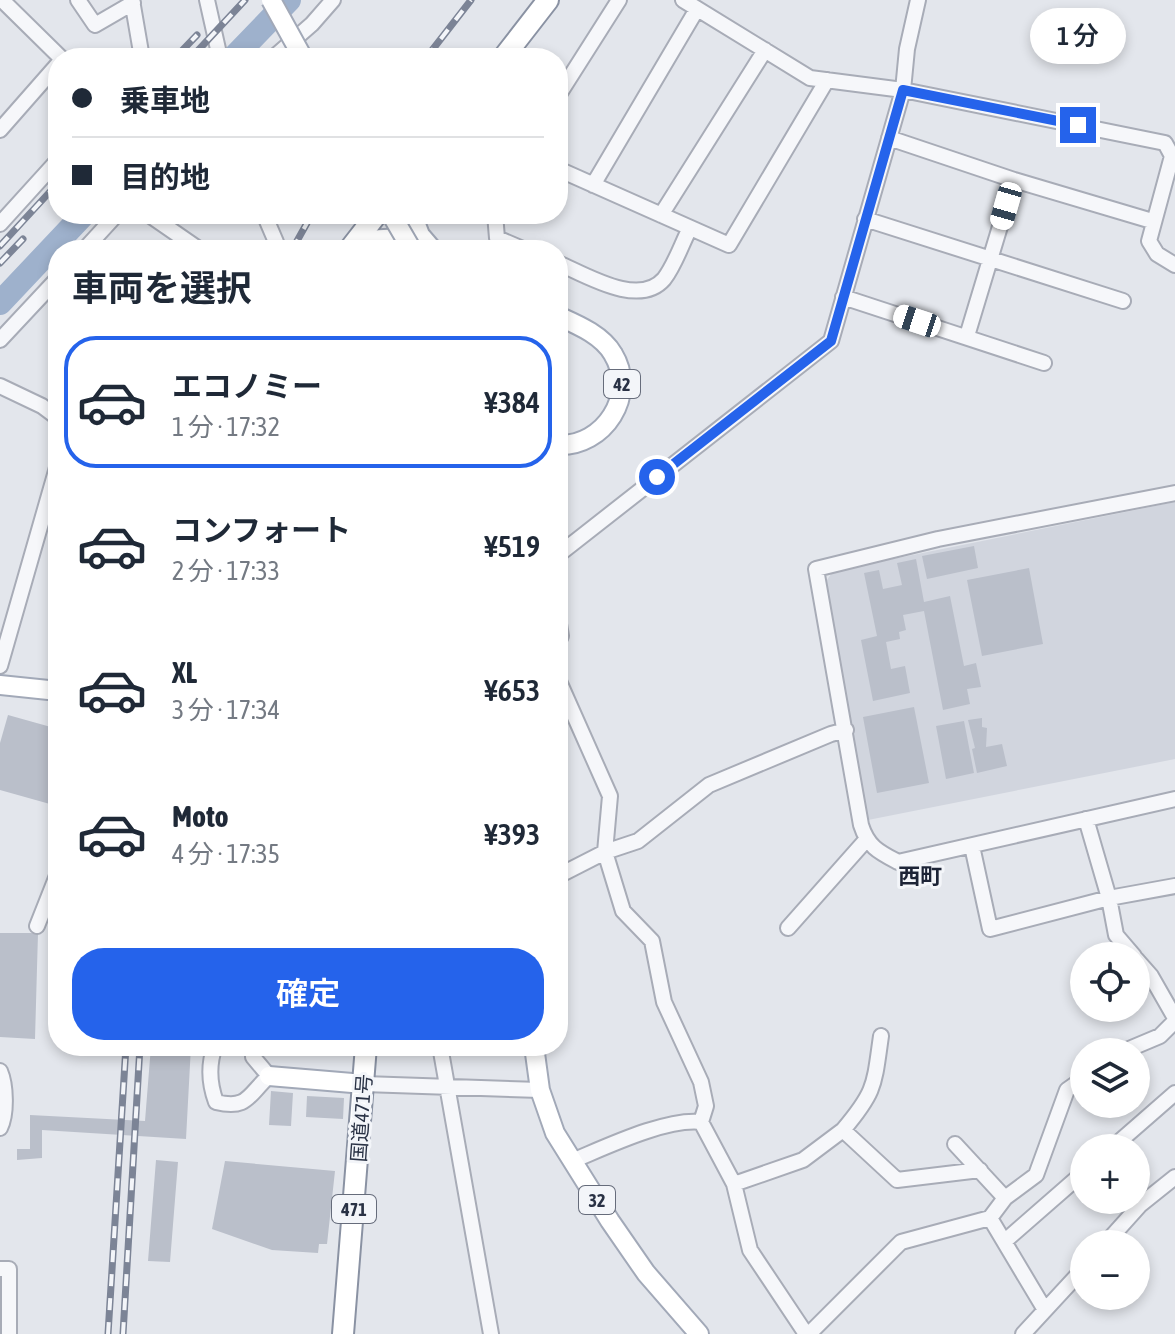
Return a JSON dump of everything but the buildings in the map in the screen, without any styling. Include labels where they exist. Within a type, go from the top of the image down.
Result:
[{"type":"highway","points":[[511,48],[548,0]]},
{"type":"highway","points":[[357,240],[369,224]]},
{"type":"highway","name":"国道471号","points":[[343,1334],[365,1056]]},
{"type":"main road","points":[[271,0],[297,48]]},
{"type":"main road","points":[[400,224],[416,240]]},
{"type":"main road","points":[[367,240],[399,240]]},
{"type":"main road","name":"42","points":[[568,320],[604,343],[619,367],[622,382],[615,410],[597,434],[583,442],[568,444]]},
{"type":"main road","points":[[0,685],[48,690]]},
{"type":"main road","name":"32","points":[[535,1056],[540,1090],[555,1133],[646,1273],[699,1334]]},
{"type":"main road","points":[[269,1076],[364,1084]]},
{"type":"street","points":[[2,0],[51,48]]},
{"type":"street","points":[[78,0],[95,25],[133,1],[140,48]]},
{"type":"street","points":[[207,0],[218,48]]},
{"type":"street","points":[[288,48],[333,0]]},
{"type":"street","points":[[568,80],[619,0]]},
{"type":"street","points":[[683,0],[810,78],[903,90],[1170,144],[1172,156],[1149,241],[1157,254],[1175,265]]},
{"type":"street","points":[[568,547],[831,341],[903,90],[907,49],[918,0]]},
{"type":"street","points":[[593,185],[697,9]]},
{"type":"street","points":[[661,215],[765,50]]},
{"type":"street","points":[[0,130],[48,75]]},
{"type":"street","points":[[568,174],[729,245],[827,80]]},
{"type":"street","points":[[889,138],[1014,180],[1152,221]]},
{"type":"street","points":[[0,224],[48,171]]},
{"type":"street","points":[[967,336],[1014,180]]},
{"type":"street","points":[[865,219],[1123,301]]},
{"type":"street","points":[[93,240],[108,224]]},
{"type":"street","points":[[162,224],[186,240]]},
{"type":"street","points":[[568,267],[628,292],[647,291],[663,280],[690,228]]},
{"type":"street","points":[[0,340],[48,289]]},
{"type":"street","points":[[843,297],[1044,363]]},
{"type":"street","points":[[0,386],[48,410]]},
{"type":"street","points":[[1175,493],[938,539],[816,569],[861,825],[866,840],[875,850],[898,862],[1175,799]]},
{"type":"street","points":[[0,666],[48,499]]},
{"type":"street","points":[[568,702],[610,796],[605,852],[623,911],[652,941],[664,1002],[701,1082],[706,1106],[701,1122],[734,1184],[750,1250],[808,1334],[901,1242],[990,1218],[1005,1198],[1036,1175],[1070,1088]]},
{"type":"street","points":[[568,871],[605,852],[638,841],[709,785],[846,730]]},
{"type":"street","points":[[1086,819],[1109,898],[1116,935],[1122,942]]},
{"type":"street","points":[[788,928],[866,840]]},
{"type":"street","points":[[972,846],[990,929],[1109,898],[1175,886]]},
{"type":"street","points":[[37,926],[48,898]]},
{"type":"street","points":[[1150,975],[1175,1020],[1160,1036],[1150,1040]]},
{"type":"street","points":[[734,1184],[803,1160],[843,1130],[867,1102],[874,1087],[881,1036]]},
{"type":"street","points":[[211,1056],[211,1090],[216,1102],[232,1106],[245,1103],[269,1076],[253,1056]]},
{"type":"street","points":[[442,1056],[491,1334]]},
{"type":"street","points":[[0,1071],[3,1086],[3,1122],[0,1128]]},
{"type":"street","points":[[364,1084],[540,1090]]},
{"type":"street","points":[[1128,1134],[1175,1093]]},
{"type":"street","points":[[572,1161],[687,1120],[701,1122]]},
{"type":"street","points":[[843,1130],[897,1180],[980,1170]]},
{"type":"street","points":[[955,1144],[1005,1198]]},
{"type":"street","points":[[1118,1230],[1140,1205],[1175,1177]]},
{"type":"street","points":[[1005,1241],[1070,1184]]},
{"type":"street","points":[[990,1218],[1045,1310]]},
{"type":"street","points":[[0,1269],[9,1269],[9,1334]]},
{"type":"street","points":[[1023,1334],[1070,1283]]},
{"type":"shaded area","points":[[1175,502],[1175,759],[868,820],[825,583],[833,571]]},
{"type":"waterway","points":[[243,48],[289,0]]},
{"type":"waterway","points":[[59,240],[75,224]]},
{"type":"waterway","points":[[0,303],[48,252]]},
{"type":"railway","points":[[200,48],[245,0]]},
{"type":"railway","points":[[434,48],[471,0]]},
{"type":"railway","points":[[185,48],[197,35]]},
{"type":"railway","points":[[0,246],[48,194]]},
{"type":"railway","points":[[298,240],[306,224]]},
{"type":"railway","points":[[0,263],[23,239]]},
{"type":"railway","points":[[108,1334],[125,1056]]},
{"type":"railway","points":[[123,1334],[139,1056]]},
{"type":"district","name":"西町","points":[[920,876]]},
{"type":"route","points":[[657,477],[831,341],[903,90],[1078,125]]}]
